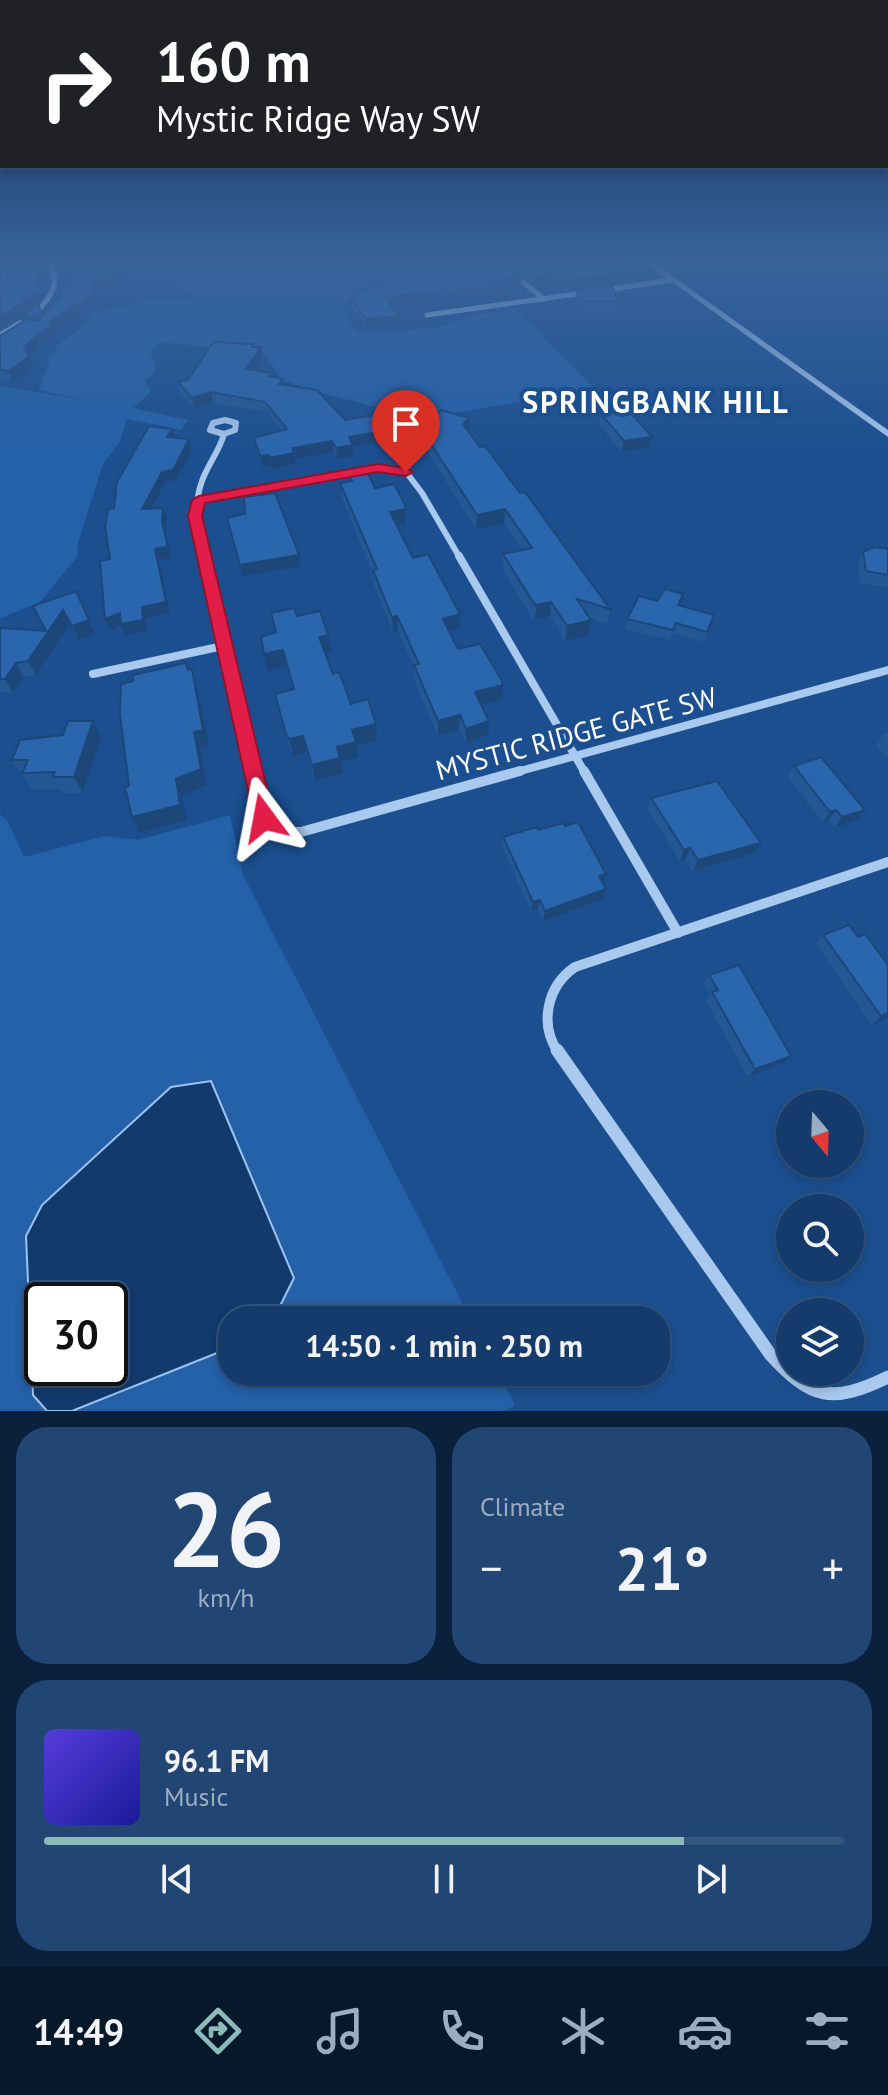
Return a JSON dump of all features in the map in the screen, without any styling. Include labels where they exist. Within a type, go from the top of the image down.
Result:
[{"type":"street","points":[[738,327],[888,434]]},
{"type":"street","points":[[93,674],[223,646],[195,516],[202,481],[219,452],[224,434]]},
{"type":"street","points":[[199,500],[378,468],[406,472],[422,493],[678,933]]},
{"type":"street","name":"MYSTIC RIDGE GATE SW","points":[[223,646],[264,818],[275,830],[285,833],[301,832],[888,670]]},
{"type":"street","points":[[888,862],[562,974],[553,987],[546,1030],[552,1043],[770,1354],[793,1380],[816,1394],[845,1396],[888,1377]]},
{"type":"shaded area","points":[[82,327],[353,327],[356,332],[437,327],[533,327],[596,389],[396,423],[387,410],[281,379],[267,356],[241,342],[208,347],[159,342],[150,353],[156,365],[154,374],[145,380],[151,392],[133,408],[188,420],[181,430],[127,419],[120,442],[103,464],[78,543],[77,557],[40,602],[0,618],[0,386],[90,401],[38,390],[49,365],[48,356],[54,354],[58,345]]},
{"type":"shaded area","points":[[0,814],[8,822],[24,857],[105,836],[138,840],[230,815],[243,875],[464,1306],[218,1306],[218,1386],[505,1386],[515,1405],[504,1411],[0,1411]]},
{"type":"shaded area","points":[[211,1081],[294,1278],[280,1306],[218,1306],[218,1353],[72,1411],[47,1411],[33,1395],[33,1386],[128,1386],[128,1282],[28,1282],[26,1236],[42,1205],[171,1087]]},
{"type":"building","points":[[15,327],[48,327],[24,346],[29,357],[8,371],[0,370],[0,336]]},
{"type":"building","points":[[213,342],[261,347],[246,369],[271,373],[269,376],[283,379],[279,384],[317,390],[345,420],[392,412],[402,428],[349,437],[353,445],[336,448],[332,441],[292,448],[294,453],[270,458],[269,455],[260,456],[254,438],[287,429],[265,402],[211,392],[192,398],[178,382],[188,380]]},
{"type":"building","points":[[441,410],[469,418],[463,424],[480,447],[485,446],[520,493],[525,492],[610,609],[577,599],[591,620],[567,626],[551,602],[536,605],[533,602],[503,554],[532,548],[505,509],[477,515],[420,427]]},
{"type":"building","points":[[628,410],[652,437],[624,441],[601,414]]},
{"type":"building","points":[[149,426],[172,429],[167,437],[189,439],[173,470],[162,472],[142,509],[163,508],[162,522],[167,542],[166,547],[155,549],[166,602],[142,607],[143,620],[121,624],[120,613],[105,619],[100,561],[110,559],[105,526],[108,509],[114,508],[117,482]]},
{"type":"building","points":[[367,472],[375,488],[394,484],[405,505],[406,509],[390,512],[413,558],[428,554],[460,614],[443,619],[458,649],[480,644],[501,679],[503,685],[475,692],[489,721],[466,729],[460,715],[438,721],[414,665],[419,664],[397,616],[392,617],[373,570],[377,569],[340,483],[352,481],[349,475]]},
{"type":"building","points":[[275,493],[299,555],[240,565],[227,518],[245,514],[244,497]]},
{"type":"building","points":[[874,547],[888,549],[888,575],[866,571],[863,552]]},
{"type":"building","points":[[665,589],[683,594],[678,605],[714,615],[707,632],[676,623],[673,630],[627,619],[639,596],[657,601]]},
{"type":"building","points":[[76,591],[89,620],[72,626],[63,610],[28,661],[16,663],[5,679],[0,679],[0,628],[46,631],[33,606]]},
{"type":"building","points":[[294,608],[297,616],[320,611],[328,635],[319,637],[333,674],[339,672],[351,704],[368,699],[376,724],[352,730],[356,742],[337,747],[340,758],[312,765],[303,736],[289,739],[286,734],[275,694],[294,689],[283,650],[264,654],[261,637],[276,632],[271,613]]},
{"type":"building","points":[[186,663],[188,670],[192,669],[203,730],[194,732],[201,769],[176,779],[180,805],[132,817],[125,787],[129,786],[120,714],[121,684],[133,681],[133,675]]},
{"type":"building","points":[[68,721],[93,721],[74,777],[53,777],[55,772],[22,773],[28,760],[12,760],[20,740],[63,735]]},
{"type":"building","points":[[821,757],[865,810],[842,817],[836,810],[830,812],[794,766]]},
{"type":"building","points":[[717,781],[761,843],[698,860],[690,848],[684,850],[651,798]]},
{"type":"building","points":[[578,822],[606,874],[599,876],[606,889],[545,911],[540,900],[533,902],[503,837],[537,827],[538,830]]},
{"type":"building","points":[[849,925],[858,937],[865,934],[888,965],[888,1013],[881,1016],[823,935]]},
{"type":"building","points":[[739,965],[791,1056],[755,1069],[712,992],[718,990],[709,975]]},
{"type":"district","name":"SPRINGBANK HILL","points":[[656,401]]},
{"type":"route","points":[[264,818],[195,516],[199,500],[378,468],[406,472]]}]
